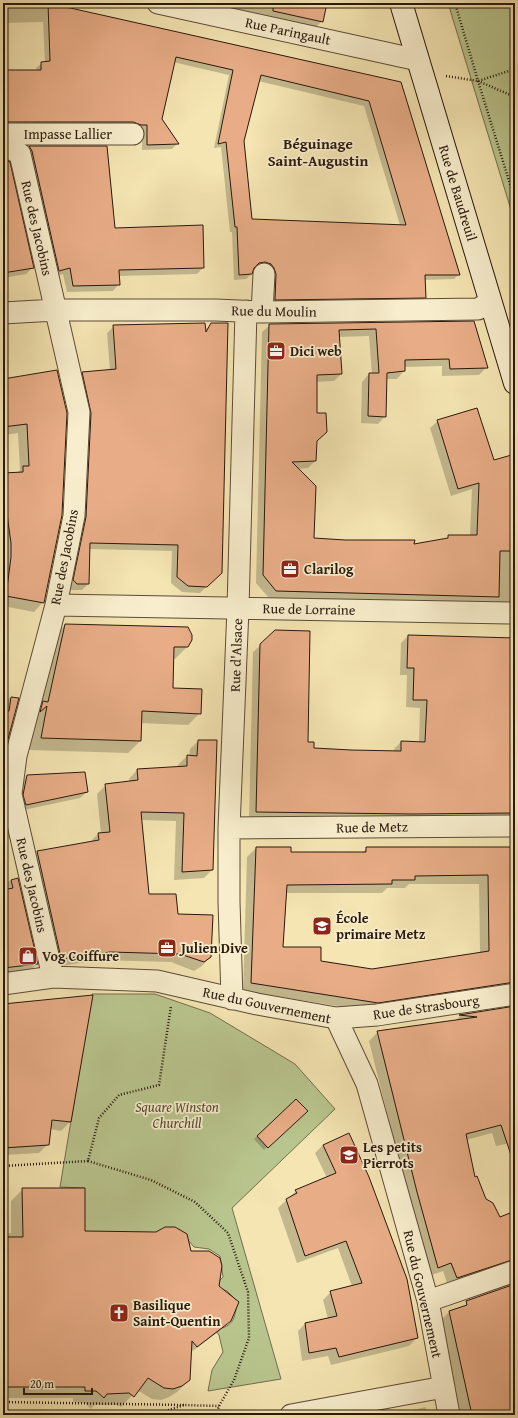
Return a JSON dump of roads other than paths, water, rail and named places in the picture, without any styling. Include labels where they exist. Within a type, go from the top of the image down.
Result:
[{"type":"main road","name":"Rue de Baudreuil","points":[[401,3],[515,384]]},
{"type":"street","name":"Rue Paringault","points":[[158,3],[418,60]]},
{"type":"street","name":"Impasse Lallier","points":[[3,134],[133,134]]},
{"type":"street","name":"Rue des Jacobins","points":[[3,145],[20,154],[80,412],[74,516],[56,605],[9,755],[11,794],[53,977]]},
{"type":"street","points":[[254,312],[264,274]]},
{"type":"street","name":"Rue du Moulin","points":[[3,313],[56,310],[216,310],[254,312],[478,309],[490,302]]},
{"type":"street","name":"Rue d'Alsace","points":[[232,999],[229,902],[230,828],[238,608],[254,312]]},
{"type":"street","name":"Rue de Lorraine","points":[[56,605],[515,613]]},
{"type":"street","name":"Rue de Metz","points":[[230,828],[515,826]]},
{"type":"street","name":"Rue du Gouvernement","points":[[3,984],[53,977],[157,981],[232,999],[336,1018],[368,1084],[428,1301],[449,1415]]},
{"type":"street","name":"Rue de Strasbourg","points":[[336,1018],[377,1015],[515,994]]},
{"type":"street","points":[[428,1301],[515,1271]]},
{"type":"street","points":[[291,1415],[444,1387]]},
{"type":"place","name":"Dici web","points":[[276,351]]},
{"type":"place","name":"Clarilog","points":[[290,569]]},
{"type":"place","name":"École primaire Metz","points":[[322,926]]},
{"type":"place","name":"Julien Dive","points":[[167,948]]},
{"type":"place","name":"Vog Coiffure","points":[[28,956]]},
{"type":"place","name":"Les petits Pierrots","points":[[349,1155]]},
{"type":"place","name":"Basilique Saint-Quentin","points":[[119,1313]]},
{"type":"district","name":"Béguinage Saint-Augustin","points":[[318,152]]},
{"type":"park label","name":"Square Winston Churchill","points":[[177,1116]]}]
